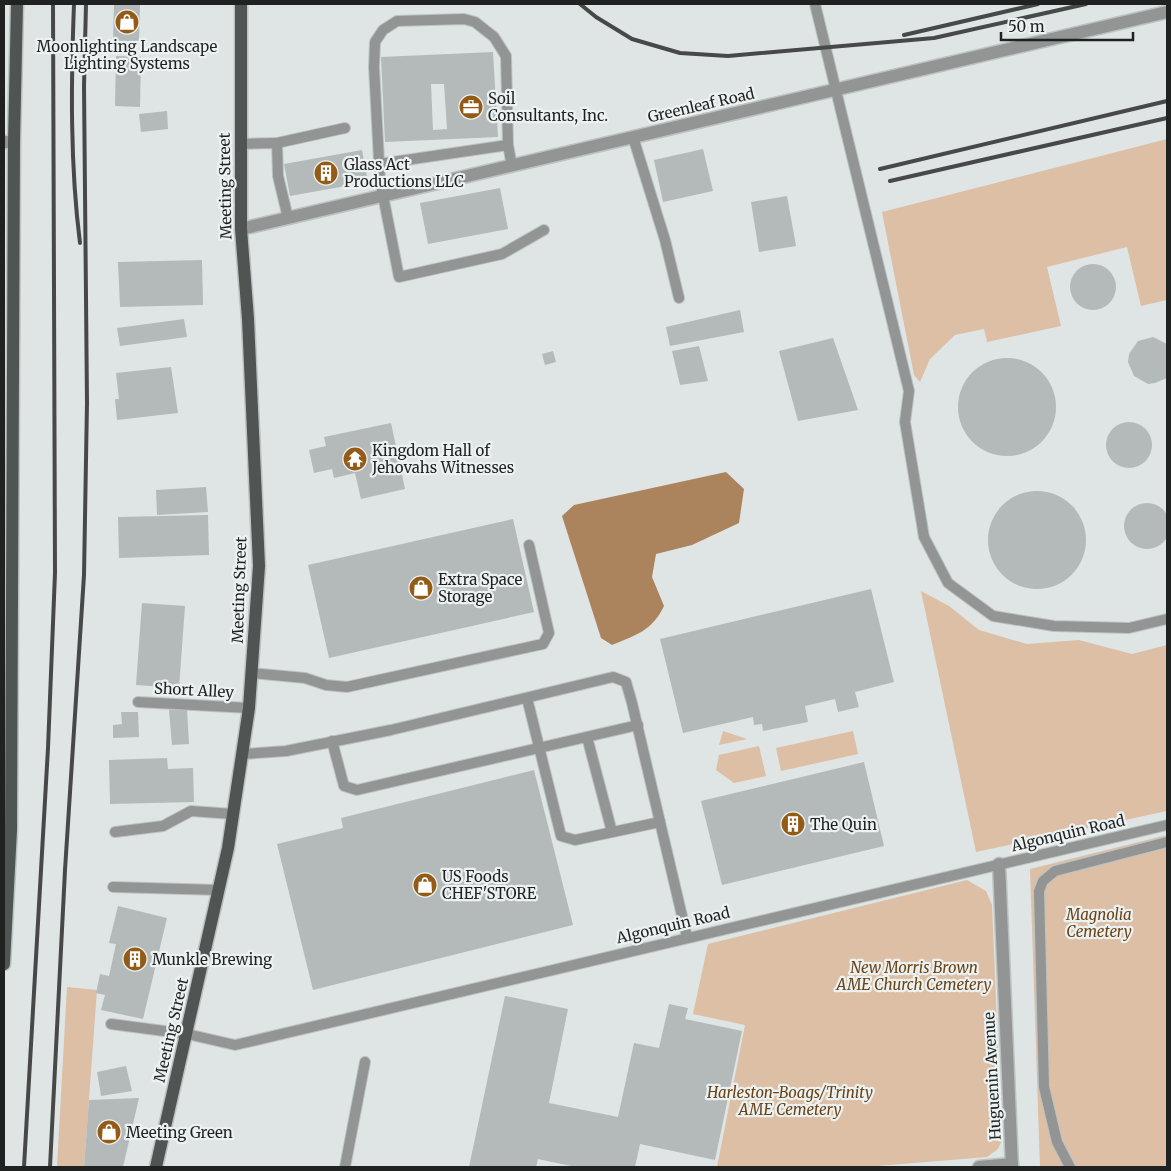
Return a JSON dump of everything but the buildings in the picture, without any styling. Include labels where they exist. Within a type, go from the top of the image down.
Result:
[{"type":"main road","points":[[4,964],[7,831],[9,142],[17,4]]},
{"type":"main road","name":"Meeting Street","points":[[156,1167],[219,890],[244,754],[249,708],[259,566],[248,319],[241,229],[241,4]]},
{"type":"street","name":"Greenleaf Road","points":[[241,229],[1167,12]]},
{"type":"street","name":"Huguenin Avenue","points":[[998,864],[1012,1166]]},
{"type":"street","points":[[979,1167],[1012,1166]]},
{"type":"lane","points":[[816,4],[835,90],[909,391],[905,422],[924,537],[948,583],[993,616],[1054,626],[1130,628],[1167,619]]},
{"type":"lane","points":[[512,166],[508,145],[506,56],[494,37],[475,22],[464,18],[397,21],[383,30],[375,42],[374,67],[379,164],[383,196],[399,277],[502,254],[544,230]]},
{"type":"lane","points":[[240,144],[277,142],[345,128]]},
{"type":"lane","points":[[633,138],[665,240],[680,298]]},
{"type":"lane","points":[[277,142],[278,176],[288,218]]},
{"type":"lane","points":[[379,164],[508,145]]},
{"type":"lane","points":[[251,673],[305,678],[326,685],[347,687],[542,644],[549,633],[530,544]]},
{"type":"lane","points":[[244,754],[286,751],[332,742],[613,677],[626,682],[638,725],[687,937]]},
{"type":"lane","points":[[527,698],[561,836],[575,840],[660,822]]},
{"type":"lane","name":"Short Alley","points":[[138,702],[249,708]]},
{"type":"lane","points":[[332,742],[344,786],[358,790],[638,725]]},
{"type":"lane","points":[[587,737],[612,832]]},
{"type":"lane","points":[[115,832],[163,826],[191,812],[233,814]]},
{"type":"lane","name":"Algonquin Road","points":[[111,1024],[187,1034],[236,1045],[1167,825]]},
{"type":"lane","points":[[1070,1167],[1057,1142],[1044,1087],[1039,891],[1043,881],[1055,871],[1167,842]]},
{"type":"lane","points":[[113,887],[219,890]]},
{"type":"lane","points":[[345,1167],[365,1062]]},
{"type":"green space","points":[[1167,139],[1167,300],[1141,306],[1127,247],[1047,267],[1061,326],[987,342],[984,329],[955,335],[930,359],[920,382],[914,375],[882,212]]},
{"type":"green space","points":[[921,591],[949,606],[979,630],[1027,644],[1079,640],[1132,654],[1167,645],[1167,811],[976,852]]},
{"type":"green space","points":[[723,731],[747,739],[719,745]]},
{"type":"green space","points":[[853,731],[858,754],[781,771],[776,748]]},
{"type":"green space","points":[[759,746],[766,776],[734,783],[716,770],[719,755]]},
{"type":"green space","name":"Magnolia Cemetery","points":[[1167,835],[1167,1167],[1040,1167],[1030,869]]},
{"type":"green space","name":"New Morris Brown AME Church Cemetery","points":[[967,880],[986,891],[992,905],[1002,1140],[998,1149],[987,1157],[865,1167],[717,1167],[745,1025],[693,1014],[708,944]]},
{"type":"green space","points":[[67,987],[97,990],[84,1167],[57,1167]]},
{"type":"shaded area","points":[[726,472],[744,489],[739,523],[692,545],[656,554],[652,577],[664,606],[659,614],[649,627],[629,638],[612,645],[601,638],[562,516],[574,505]]},
{"type":"railway","points":[[24,1167],[48,748],[55,573],[53,4]]},
{"type":"railway","points":[[74,4],[72,124],[74,184],[80,243]]},
{"type":"railway","points":[[50,1167],[65,870],[84,575],[87,403],[84,86],[86,4]]},
{"type":"railway","points":[[580,4],[596,17],[632,39],[680,53],[728,56],[934,38],[1086,4]]},
{"type":"railway","points":[[904,35],[1038,4]]},
{"type":"railway","points":[[880,169],[1167,101]]},
{"type":"railway","points":[[890,181],[1167,118]]},
{"type":"place","name":"Moonlighting Landscape Lighting Systems","points":[[127,22]]},
{"type":"place","name":"Soil Consultants, Inc.","points":[[471,107]]},
{"type":"place","name":"Glass Act Productions LLC","points":[[326,173]]},
{"type":"place","name":"Kingdom Hall of Jehovahs Witnesses","points":[[355,459]]},
{"type":"place","name":"Extra Space Storage","points":[[421,588]]},
{"type":"place","name":"The Quin","points":[[793,824]]},
{"type":"place","name":"US Foods CHEF'STORE","points":[[425,885]]},
{"type":"place","name":"Munkle Brewing","points":[[135,959]]},
{"type":"place","name":"Meeting Green","points":[[109,1132]]},
{"type":"park label","name":"Harleston-Boags/Trinity AME Cemetery","points":[[790,1100]]}]
